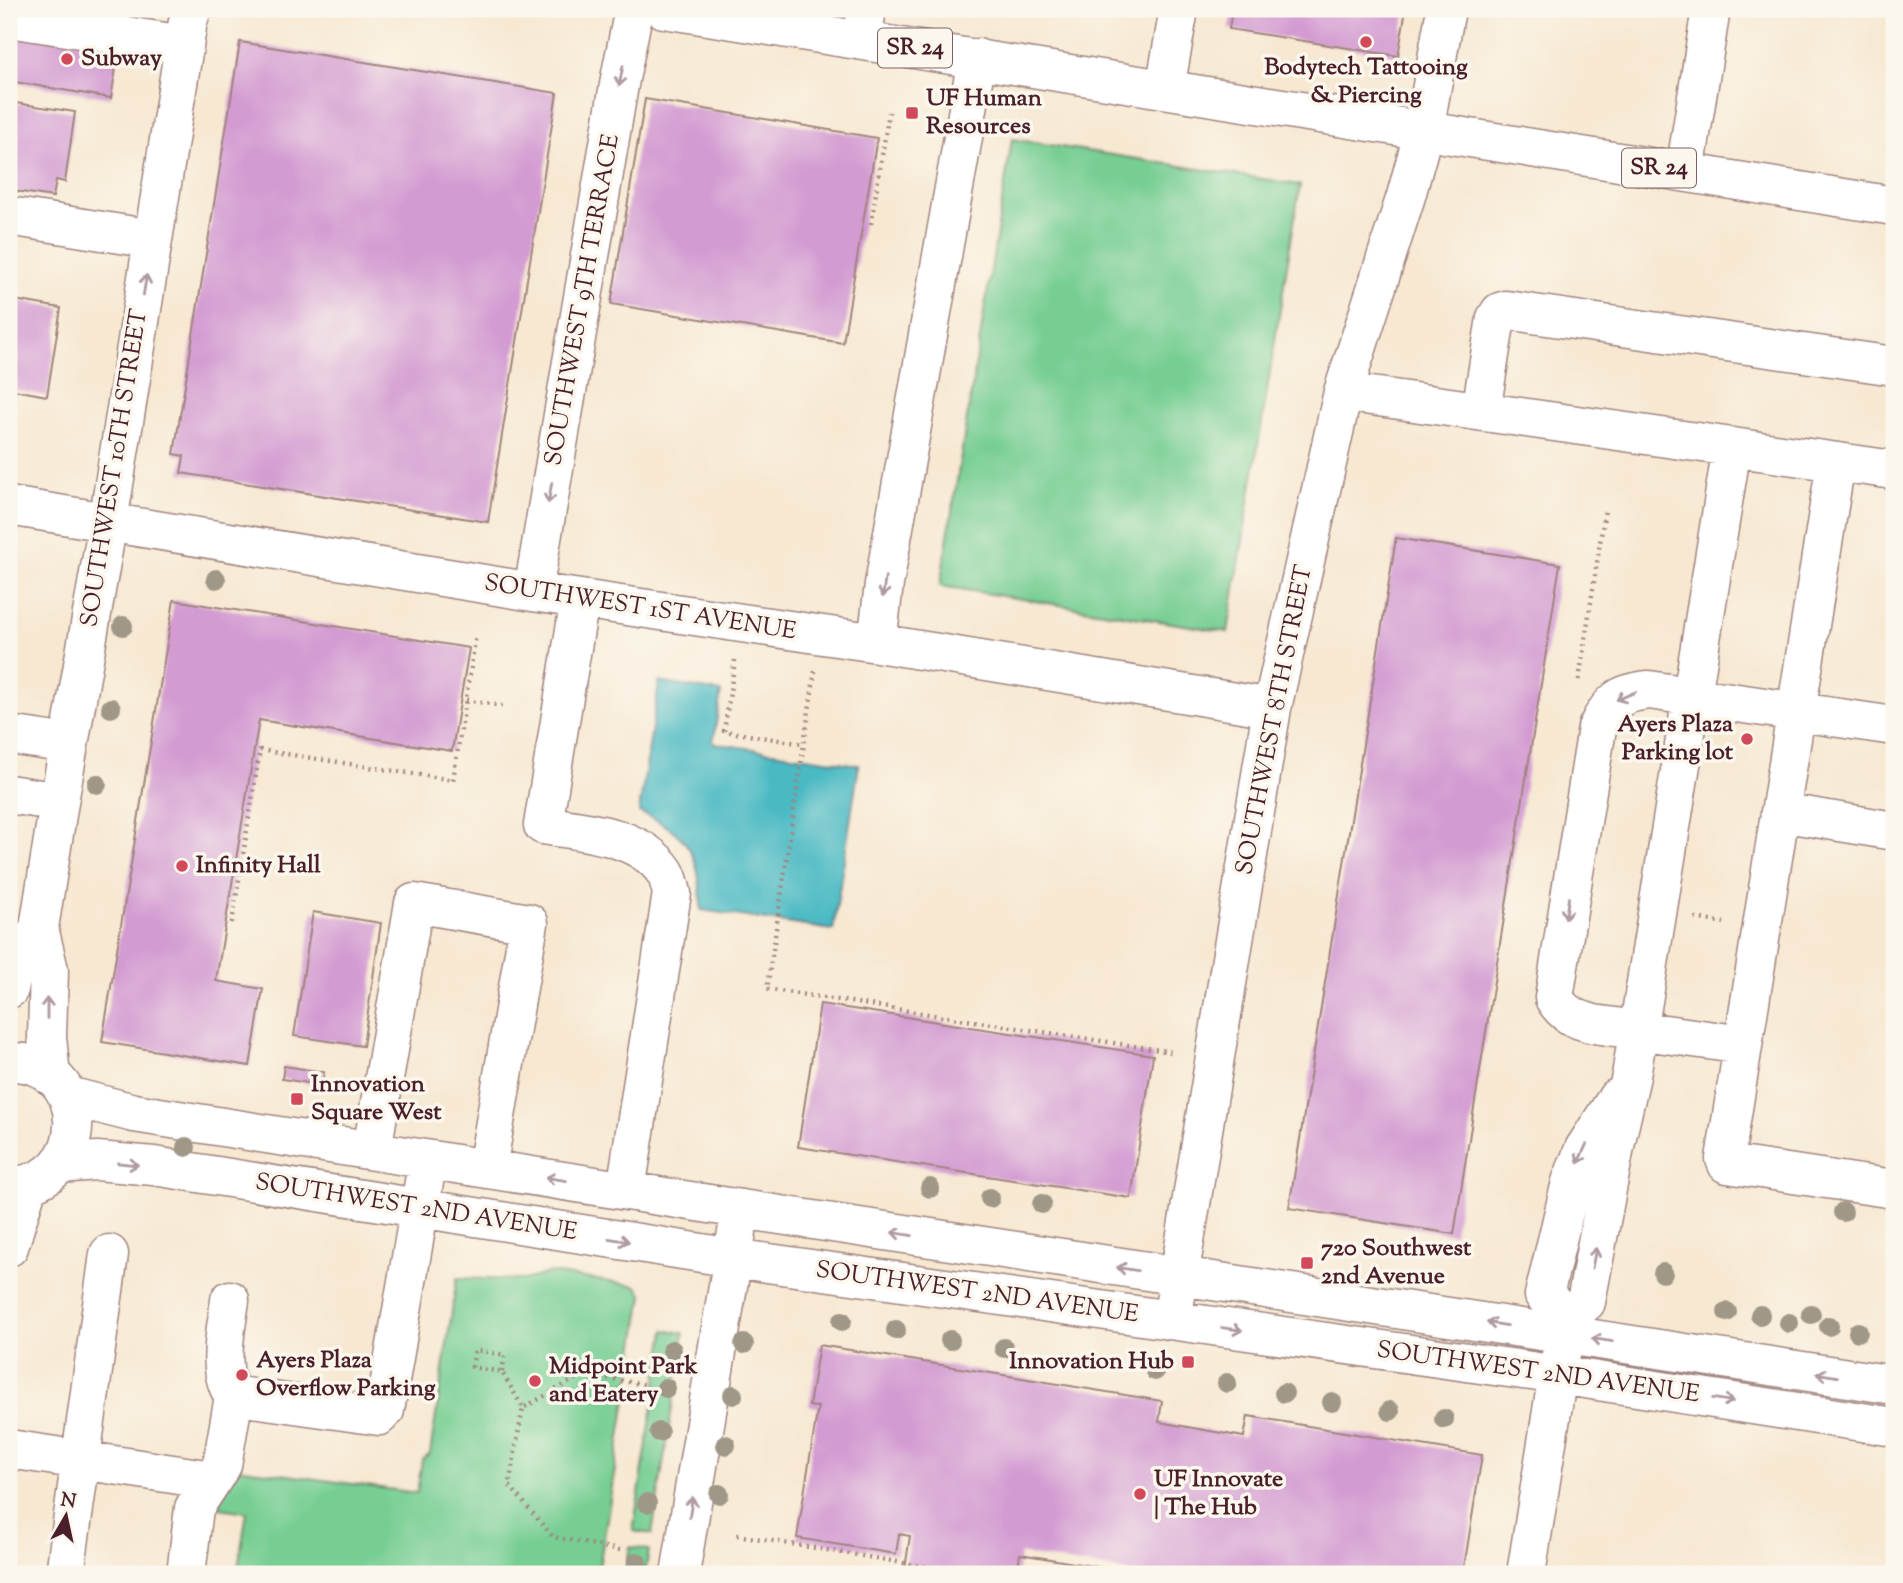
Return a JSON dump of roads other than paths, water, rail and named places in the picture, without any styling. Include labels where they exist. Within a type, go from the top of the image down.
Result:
[{"type":"street","name":"SOUTHWEST 10TH STREET","points":[[60,1164],[70,1148],[74,1133],[73,1112],[60,1086],[47,1037],[49,970],[39,928],[192,9]]},
{"type":"street","name":"SOUTHWEST 9TH TERRACE","points":[[533,592],[634,9]]},
{"type":"street","name":"SR 24","points":[[664,9],[865,24],[977,58],[1894,206]]},
{"type":"street","points":[[1166,89],[1179,9]]},
{"type":"street","name":"SOUTHWEST 8TH STREET","points":[[1172,1321],[1272,708],[1343,392],[1406,196],[1424,130],[1446,9]]},
{"type":"street","points":[[1685,173],[1711,9]]},
{"type":"street","points":[[9,18],[184,45]]},
{"type":"street","points":[[877,643],[884,584],[977,58]]},
{"type":"street","points":[[9,216],[152,239]]},
{"type":"street","points":[[1481,411],[1496,318],[1500,312],[1506,310],[1894,366]]},
{"type":"street","points":[[1343,392],[1894,470]]},
{"type":"street","points":[[1526,1574],[1566,1326],[1544,1295],[1571,1182],[1584,1149],[1631,1076],[1732,447]]},
{"type":"street","points":[[1836,462],[1725,1163],[1894,1189]]},
{"type":"street","name":"SOUTHWEST 1ST AVENUE","points":[[9,506],[533,592],[877,643],[1272,708]]},
{"type":"street","points":[[580,599],[543,825],[602,836],[634,846],[654,859],[667,874],[672,893],[626,1191]]},
{"type":"street","points":[[1743,1045],[1639,1031],[1574,1018],[1561,1010],[1555,998],[1555,984],[1597,728],[1606,709],[1615,700],[1631,691],[1649,690],[1692,694],[1894,726]]},
{"type":"street","points":[[9,735],[69,744]]},
{"type":"street","points":[[9,794],[59,802]]},
{"type":"street","points":[[1780,812],[1894,831]]},
{"type":"street","points":[[372,1150],[414,904],[529,923],[487,1168]]},
{"type":"street","name":"SOUTHWEST 10TH STREET","points":[[9,989],[15,967],[39,928]]},
{"type":"street","name":"SOUTHWEST 2ND AVENUE","points":[[9,1062],[36,1066],[60,1086],[134,1113],[1178,1277],[1566,1326],[1894,1385]]},
{"type":"street","points":[[235,1398],[238,1396],[379,1416],[385,1410],[429,1159]]},
{"type":"street","name":"SOUTHWEST 2ND AVENUE","points":[[60,1164],[97,1161],[145,1165],[733,1258],[1559,1375],[1894,1427]]},
{"type":"street","points":[[9,1247],[19,1185],[46,1177],[60,1164]]},
{"type":"street","points":[[680,1574],[741,1209]]},
{"type":"street","points":[[65,1574],[109,1254]]},
{"type":"street","points":[[186,1574],[194,1508],[222,1465],[235,1398],[228,1389],[223,1365],[230,1300]]},
{"type":"street","points":[[9,1449],[212,1480]]},
{"type":"water","points":[[659,682],[721,692],[713,743],[859,765],[833,930],[701,910],[698,875],[689,849],[670,829],[639,812]]},
{"type":"place","name":"Bodytech Tattooing & Piercing","points":[[1366,42]]},
{"type":"place","name":"Subway","points":[[67,59]]},
{"type":"place","name":"UF Human Resources","points":[[912,113]]},
{"type":"place","name":"Ayers Plaza Parking lot","points":[[1747,739]]},
{"type":"place","name":"Infinity Hall","points":[[182,866]]},
{"type":"place","name":"Innovation Square West","points":[[297,1099]]},
{"type":"place","name":"720 Southwest 2nd Avenue","points":[[1307,1263]]},
{"type":"place","name":"Innovation Hub","points":[[1188,1362]]},
{"type":"place","name":"Ayers Plaza Overflow Parking","points":[[242,1375]]},
{"type":"place","name":"Midpoint Park and Eatery","points":[[535,1381]]},
{"type":"place","name":"UF Innovate | The Hub","points":[[1140,1494]]}]
